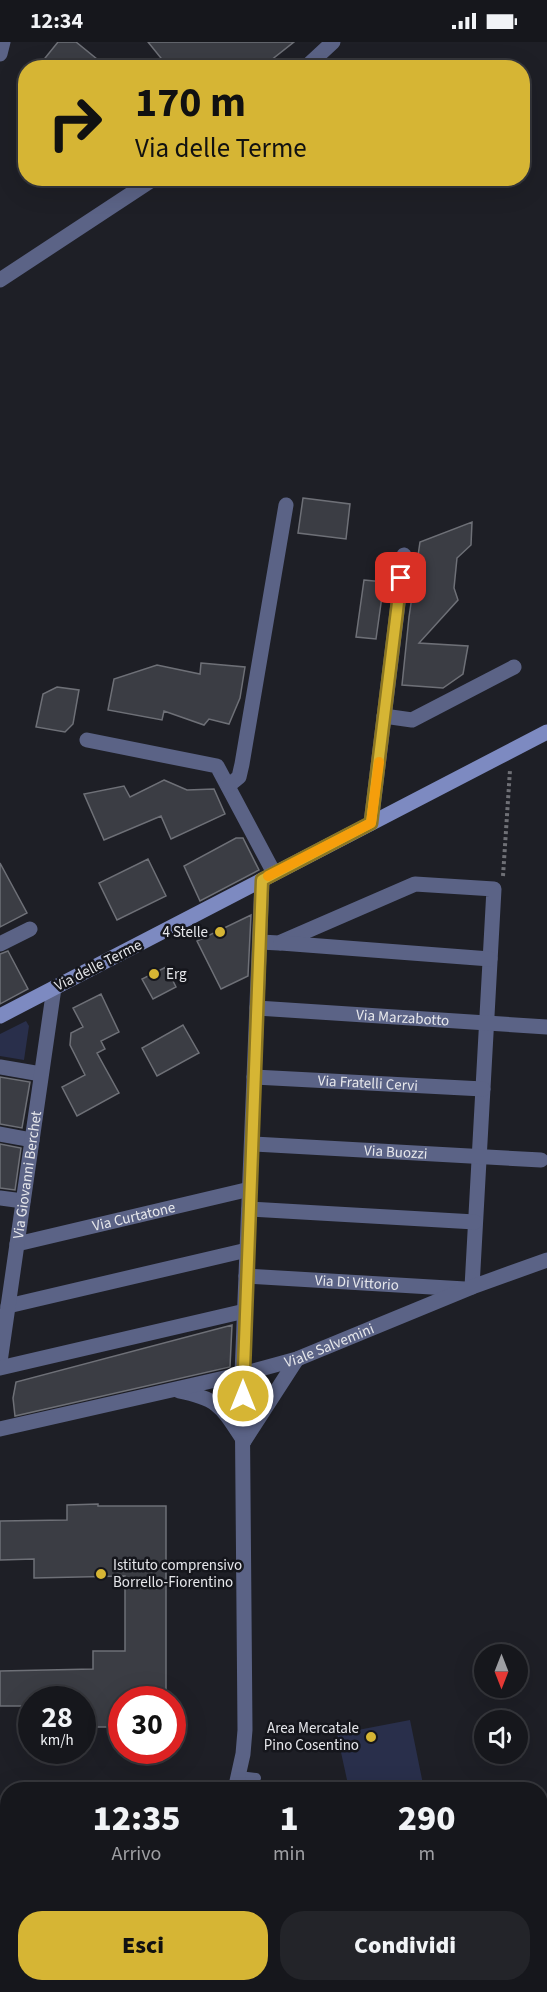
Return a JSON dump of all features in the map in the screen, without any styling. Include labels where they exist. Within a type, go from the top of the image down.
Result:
[{"type":"main road","name":"Via delle Terme","points":[[0,1016],[547,732]]},
{"type":"street","points":[[0,54],[3,42]]},
{"type":"street","points":[[313,60],[332,42]]},
{"type":"street","points":[[0,280],[143,186]]},
{"type":"street","points":[[228,786],[239,777],[242,764],[286,505]]},
{"type":"street","points":[[371,823],[404,555]]},
{"type":"street","points":[[384,716],[412,720],[514,667]]},
{"type":"street","points":[[87,740],[217,766],[268,877],[260,942],[242,1374],[244,1730],[237,1782]]},
{"type":"street","points":[[279,943],[415,884],[494,889],[470,1288]]},
{"type":"street","points":[[0,944],[30,929]]},
{"type":"street","points":[[260,942],[490,959]]},
{"type":"street","name":"Via Giovanni Berchet","points":[[0,1362],[2,1335],[8,1306],[7,1266],[17,1244],[54,988]]},
{"type":"street","name":"Via Marzabotto","points":[[257,1008],[547,1027]]},
{"type":"street","points":[[0,1067],[41,1074]]},
{"type":"street","name":"Via Fratelli Cervi","points":[[254,1077],[483,1089]]},
{"type":"street","points":[[0,1134],[32,1140]]},
{"type":"street","name":"Via Buozzi","points":[[252,1144],[541,1160]]},
{"type":"street","name":"Via Curtatone","points":[[17,1244],[250,1189]]},
{"type":"street","points":[[0,1198],[23,1201]]},
{"type":"street","points":[[249,1209],[475,1222]]},
{"type":"street","points":[[8,1306],[247,1250]]},
{"type":"street","name":"Viale Salvemini","points":[[0,1430],[242,1374],[297,1359],[470,1288],[547,1260]]},
{"type":"street","name":"Via Di Vittorio","points":[[246,1276],[470,1288]]},
{"type":"street","points":[[0,1368],[245,1311]]},
{"type":"street","points":[[244,1442],[297,1359]]},
{"type":"street","points":[[174,1389],[201,1395],[214,1402],[223,1410],[244,1442]]},
{"type":"lane","points":[[241,1782],[256,1778]]},
{"type":"path","points":[[494,889],[502,879],[512,750]]},
{"type":"shaded area","points":[[26,1021],[29,1026],[24,1060],[0,1056],[0,1034]]},
{"type":"shaded area","points":[[410,1720],[423,1782],[347,1782],[337,1734]]},
{"type":"building","points":[[58,42],[76,42],[98,60],[43,60]]},
{"type":"building","points":[[148,42],[294,42],[271,60],[163,60]]},
{"type":"building","points":[[303,498],[350,504],[346,539],[298,533]]},
{"type":"building","points":[[472,522],[471,545],[457,558],[454,588],[458,600],[419,643],[468,646],[463,674],[443,688],[402,685],[420,542]]},
{"type":"building","points":[[364,580],[384,582],[376,639],[356,637]]},
{"type":"building","points":[[201,663],[245,667],[240,698],[229,724],[209,719],[204,725],[164,711],[162,720],[108,710],[114,679],[157,665],[200,674]]},
{"type":"building","points":[[57,687],[79,690],[73,724],[65,732],[36,727],[43,694]]},
{"type":"building","points":[[164,780],[187,790],[214,789],[225,814],[171,839],[161,816],[104,840],[84,794],[124,786],[130,797]]},
{"type":"building","points":[[236,838],[243,838],[259,870],[200,901],[184,866]]},
{"type":"building","points":[[148,859],[166,896],[117,920],[99,883]]},
{"type":"building","points":[[0,863],[27,913],[0,927]]},
{"type":"building","points":[[251,915],[248,976],[221,989],[197,941]]},
{"type":"building","points":[[8,951],[28,989],[0,1004],[0,954]]},
{"type":"building","points":[[166,967],[176,987],[153,999],[142,979]]},
{"type":"building","points":[[101,994],[119,1032],[101,1041],[105,1049],[97,1053],[119,1093],[77,1116],[62,1087],[85,1075],[70,1045],[71,1033],[83,1027],[73,1008]]},
{"type":"building","points":[[183,1025],[199,1053],[157,1076],[142,1048]]},
{"type":"building","points":[[0,1077],[30,1082],[22,1128],[0,1124]]},
{"type":"building","points":[[0,1144],[21,1148],[15,1190],[0,1188]]},
{"type":"building","points":[[232,1325],[230,1367],[15,1416],[13,1398],[16,1382]]},
{"type":"building","points":[[67,1505],[166,1506],[166,1686],[108,1686],[108,1727],[96,1727],[96,1686],[18,1686],[18,1706],[0,1706],[0,1671],[93,1669],[93,1651],[125,1651],[125,1576],[34,1578],[34,1559],[0,1560],[0,1521],[67,1520]]},
{"type":"slow traffic","points":[[268,876],[371,823],[379,762]]},
{"type":"place","name":"4 Stelle","points":[[220,932]]},
{"type":"place","name":"Erg","points":[[154,974]]},
{"type":"place","name":"Istituto comprensivo Borrello-Fiorentino","points":[[101,1574]]},
{"type":"place","name":"Area Mercatale Pino Cosentino","points":[[371,1737]]},
{"type":"route","points":[[243,1396],[242,1374],[262,880],[371,823],[401,578]]}]
